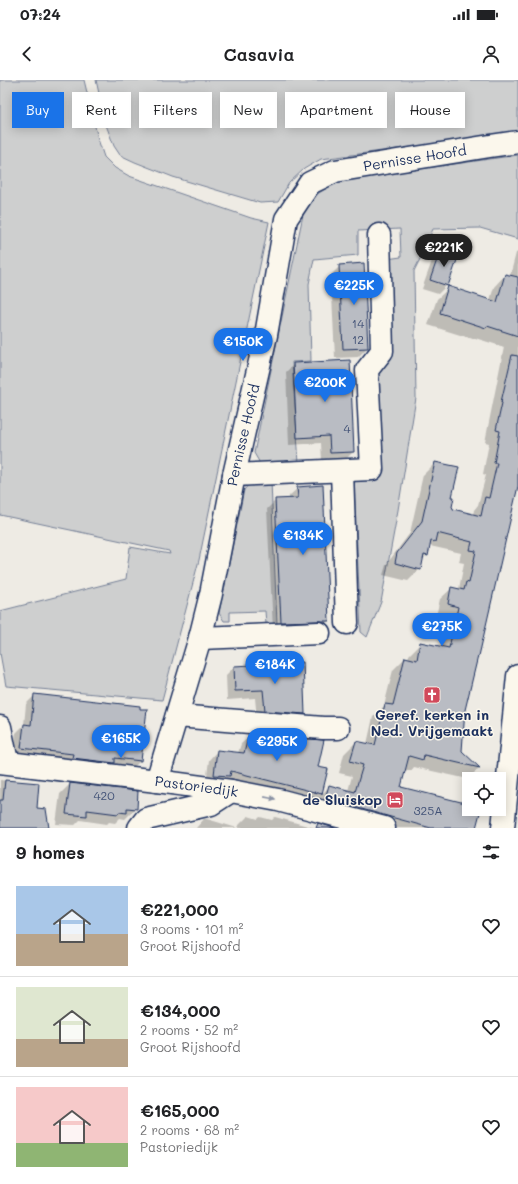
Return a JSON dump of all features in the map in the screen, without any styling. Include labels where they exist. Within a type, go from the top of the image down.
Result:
[{"type":"street","name":"Pernisse Hoofd","points":[[157,781],[200,638],[211,594],[234,475],[266,335],[286,219],[310,183],[335,171],[518,142]]},
{"type":"street","points":[[234,475],[372,469],[367,370],[382,351],[379,235]]},
{"type":"street","points":[[342,471],[347,623]]},
{"type":"street","points":[[200,638],[319,633]]},
{"type":"street","points":[[503,828],[515,746],[518,676]]},
{"type":"street","points":[[177,716],[338,728]]},
{"type":"street","name":"Pastoriedijk","points":[[0,727],[3,762],[231,791],[278,800],[384,828]]},
{"type":"street","points":[[139,828],[146,819],[211,804],[231,791]]},
{"type":"shaded area","points":[[0,80],[84,80],[87,92],[72,92],[72,128],[95,128],[104,157],[115,168],[129,176],[251,218],[269,222],[199,560],[162,700],[6,686],[0,653],[0,611],[126,579],[130,547],[170,554],[169,551],[0,515]]},
{"type":"shaded area","points":[[96,80],[518,80],[518,133],[321,159],[304,169],[289,183],[278,202],[260,203],[173,177],[120,155],[114,146],[107,128],[131,128],[131,92],[99,92]]},
{"type":"shaded area","points":[[518,155],[518,239],[480,228],[433,229],[414,271],[416,398],[381,602],[367,637],[361,632],[354,482],[362,478],[379,478],[375,371],[387,259],[401,257],[400,229],[358,231],[358,255],[314,259],[309,284],[311,361],[292,362],[299,463],[261,465],[254,453],[304,210],[314,196],[342,180]]},
{"type":"shaded area","points":[[252,481],[271,481],[277,624],[266,624],[265,611],[230,612],[230,621],[224,621],[219,613],[244,490]]},
{"type":"building","points":[[440,251],[458,257],[448,286],[430,280]]},
{"type":"building","points":[[364,263],[368,348],[343,349],[339,265]]},
{"type":"building","points":[[505,274],[518,277],[518,336],[487,326],[486,328],[440,313],[448,286],[497,302]]},
{"type":"building","points":[[512,355],[518,356],[518,486],[465,710],[462,751],[480,768],[424,755],[423,760],[409,756],[401,787],[462,802],[462,816],[479,816],[476,828],[431,828],[325,799],[329,785],[355,792],[363,765],[350,761],[356,741],[375,745],[385,704],[393,705],[405,657],[417,660],[420,642],[449,648],[458,607],[448,604],[451,587],[464,590],[466,582],[469,583],[476,551],[470,550],[472,542],[437,533],[435,542],[431,541],[428,556],[424,555],[421,570],[395,563],[397,553],[422,521],[435,462],[459,467],[452,497],[454,497],[453,509],[481,516],[485,497],[489,498],[497,463],[494,463],[500,431],[496,430]]},
{"type":"building","points":[[350,360],[354,452],[330,453],[329,436],[297,438],[293,363]]},
{"type":"building","points":[[323,485],[329,621],[281,622],[275,499],[298,498],[297,487]]},
{"type":"building","points":[[303,662],[305,714],[265,711],[263,690],[235,691],[234,666]]},
{"type":"building","points":[[34,694],[140,706],[140,709],[147,709],[141,761],[115,758],[115,763],[72,758],[73,754],[21,748],[24,724],[31,725]]},
{"type":"building","points":[[249,734],[324,740],[318,767],[328,769],[322,794],[231,771],[230,776],[214,775],[217,750],[244,753]]},
{"type":"building","points":[[5,780],[39,783],[37,808],[46,809],[49,828],[0,828],[0,800],[3,800]]},
{"type":"building","points":[[70,783],[138,791],[137,809],[127,808],[127,813],[119,812],[118,814],[87,810],[87,816],[66,814]]},
{"type":"building","points":[[318,823],[335,828],[316,828]]},
{"type":"place","name":"Geref. kerken in Ned. Vrijgemaakt","points":[[432,695]]},
{"type":"place","name":"de Sluiskop","points":[[395,800]]}]
